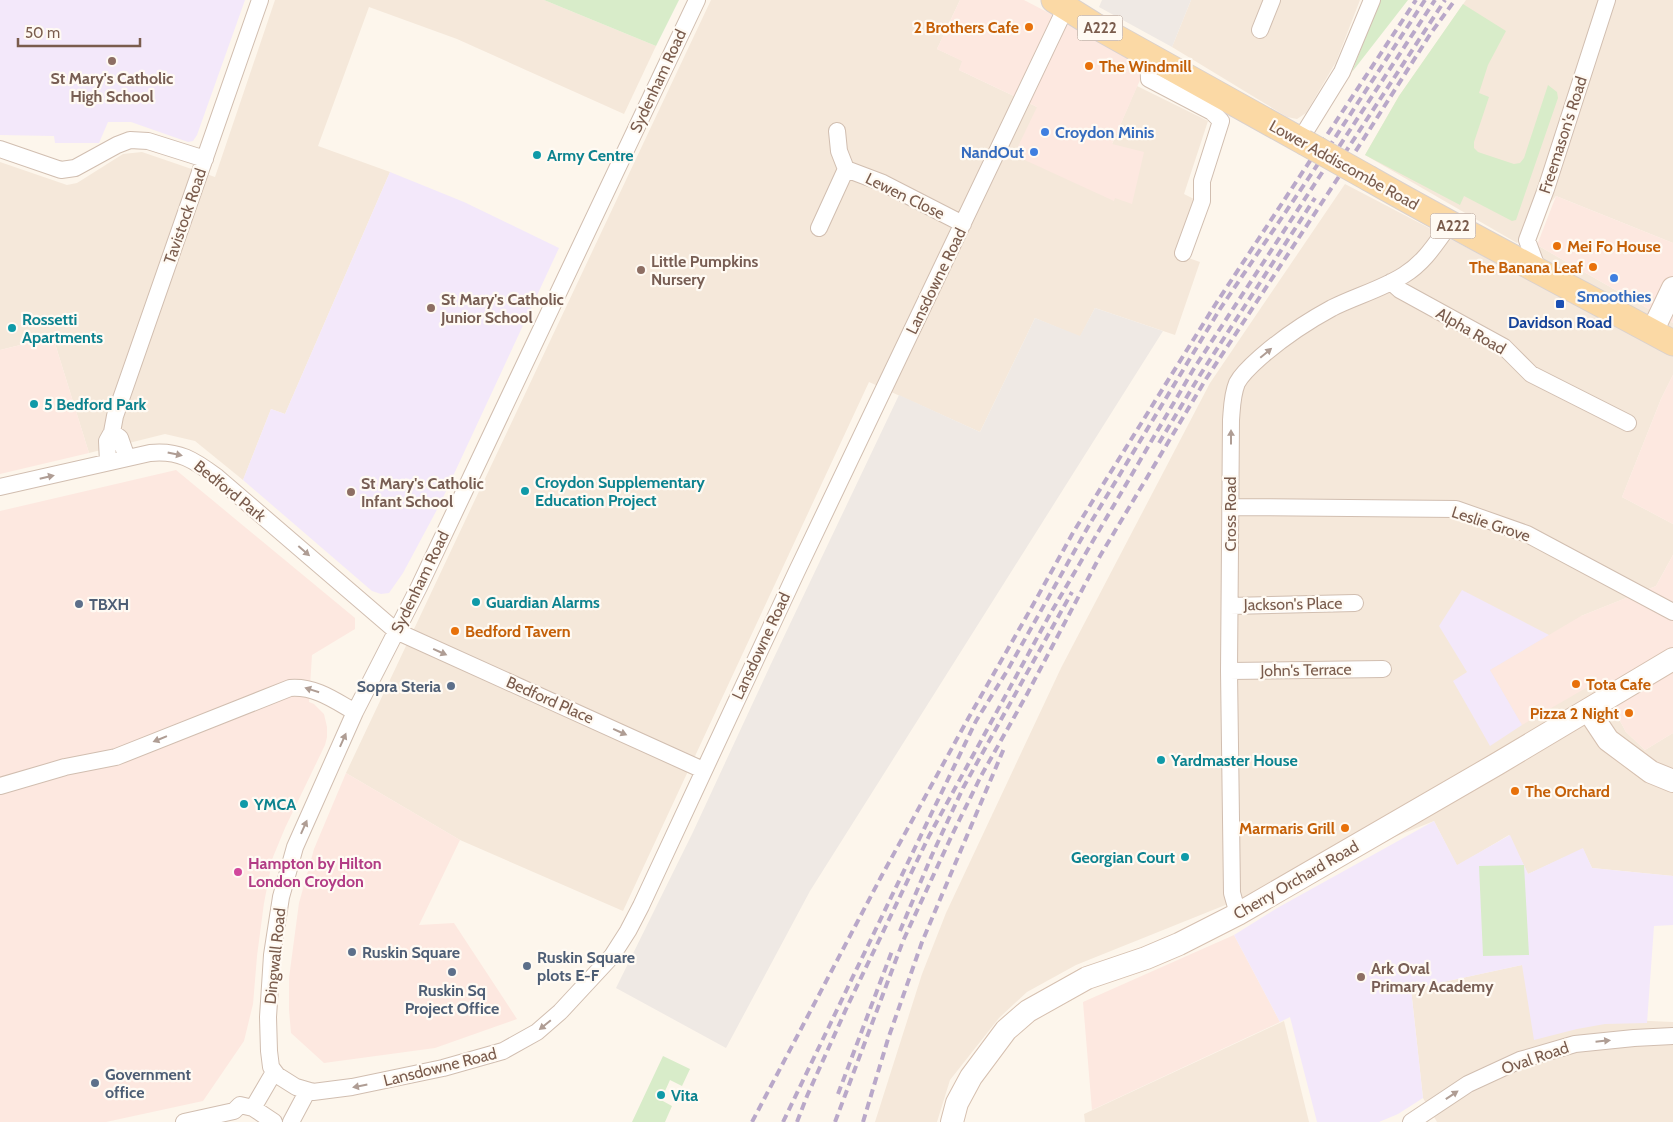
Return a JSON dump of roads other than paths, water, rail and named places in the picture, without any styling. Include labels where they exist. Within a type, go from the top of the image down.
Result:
[{"type":"main road","name":"A222","points":[[1060,4],[1148,54]]},
{"type":"main road","name":"Lower Addiscombe Road","points":[[1148,54],[1450,224],[1673,343]]},
{"type":"street","name":"Tavistock Road","points":[[108,462],[106,441],[112,432],[115,416],[260,0]]},
{"type":"street","name":"Sydenham Road","points":[[355,712],[419,587],[696,0]]},
{"type":"street","points":[[1260,30],[1272,0]]},
{"type":"street","points":[[1302,141],[1342,72],[1372,0]]},
{"type":"street","name":"Freemason's Road","points":[[1538,270],[1527,240],[1546,189],[1607,0]]},
{"type":"street","name":"Lansdowne Road","points":[[307,1092],[371,1084],[495,1054],[537,1032],[560,1012],[612,956],[628,931],[963,224],[1060,4]]},
{"type":"street","points":[[1148,54],[1149,79],[1212,112],[1221,121],[1202,181],[1202,201],[1182,252]]},
{"type":"street","name":"Lewen Close","points":[[819,228],[846,169],[839,151],[837,131]]},
{"type":"street","points":[[0,148],[61,170],[75,168],[130,140],[148,140],[204,159]]},
{"type":"street","name":"Lewen Close","points":[[846,169],[883,184],[963,224]]},
{"type":"street","name":"Cross Road","points":[[1238,914],[1232,893],[1229,671],[1230,485],[1233,395],[1242,376],[1271,348],[1332,308],[1406,274],[1426,257],[1450,224]]},
{"type":"street","name":"Alpha Road","points":[[1391,282],[1400,290],[1504,347],[1531,374],[1628,424]]},
{"type":"street","points":[[1652,332],[1673,288]]},
{"type":"street","points":[[112,432],[120,438],[127,458]]},
{"type":"street","name":"Bedford Park","points":[[0,488],[150,453],[169,452],[182,455],[197,463],[223,482],[396,631]]},
{"type":"street","name":"Leslie Grove","points":[[1230,507],[1456,509],[1528,534],[1673,612]]},
{"type":"street","name":"Jackson's Place","points":[[1230,606],[1355,603]]},
{"type":"street","name":"Bedford Place","points":[[396,631],[703,770]]},
{"type":"street","name":"Cherry Orchard Road","points":[[952,1122],[957,1103],[971,1077],[1006,1030],[1028,1011],[1087,978],[1146,958],[1179,944],[1238,914],[1673,659]]},
{"type":"street","name":"John's Terrace","points":[[1229,671],[1383,669]]},
{"type":"street","points":[[0,786],[65,767],[116,757],[290,688],[304,687],[315,690],[355,712]]},
{"type":"street","points":[[1588,710],[1608,740],[1651,772],[1673,781]]},
{"type":"street","name":"Dingwall Road","points":[[274,1072],[271,1067],[269,1051],[270,975],[274,939],[286,878],[295,847],[355,712]]},
{"type":"street","name":"Oval Road","points":[[1412,1122],[1468,1084],[1520,1060],[1575,1044],[1673,1036]]},
{"type":"street","points":[[252,1108],[274,1072],[307,1092],[291,1122]]},
{"type":"street","points":[[184,1122],[234,1111],[240,1105],[252,1108],[272,1120]]},
{"type":"railway","points":[[752,1122],[881,877],[1074,531],[1215,305],[1416,0]]},
{"type":"railway","points":[[783,1122],[976,721],[1007,671],[1088,527],[1220,309],[1425,0]]},
{"type":"railway","points":[[797,1122],[847,1007],[929,836],[1049,616],[1193,370],[1435,0]]},
{"type":"railway","points":[[1337,165],[1445,0]]},
{"type":"railway","points":[[835,1122],[903,941],[952,835],[981,776],[1026,696],[1100,556],[1206,379],[1431,33],[1455,0]]},
{"type":"railway","points":[[1159,443],[1200,375],[1315,198]]},
{"type":"railway","points":[[900,931],[963,788],[1072,592]]},
{"type":"railway","points":[[863,1122],[888,1039],[922,942],[1005,746]]},
{"type":"railway","points":[[838,1094],[892,951]]},
{"type":"place","name":"2 Brothers Cafe","points":[[1029,27]]},
{"type":"place","name":"St Mary's Catholic High School","points":[[112,61]]},
{"type":"place","name":"The Windmill","points":[[1089,66]]},
{"type":"place","name":"Croydon Minis","points":[[1045,132]]},
{"type":"place","name":"NandOut","points":[[1034,152]]},
{"type":"place","name":"Army Centre","points":[[537,155]]},
{"type":"place","name":"Mei Fo House","points":[[1557,246]]},
{"type":"place","name":"The Banana Leaf","points":[[1593,267]]},
{"type":"place","name":"Little Pumpkins Nursery","points":[[641,270]]},
{"type":"place","name":"Smoothies","points":[[1614,278]]},
{"type":"place","name":"Davidson Road","points":[[1560,304]]},
{"type":"place","name":"St Mary's Catholic Junior School","points":[[431,308]]},
{"type":"place","name":"Rossetti Apartments","points":[[12,328]]},
{"type":"place","name":"5 Bedford Park","points":[[34,404]]},
{"type":"place","name":"Croydon Supplementary Education Project","points":[[525,491]]},
{"type":"place","name":"St Mary's Catholic Infant School","points":[[351,492]]},
{"type":"place","name":"Guardian Alarms","points":[[476,602]]},
{"type":"place","name":"TBXH","points":[[79,604]]},
{"type":"place","name":"Bedford Tavern","points":[[455,631]]},
{"type":"place","name":"Tota Cafe","points":[[1576,684]]},
{"type":"place","name":"Sopra Steria","points":[[451,686]]},
{"type":"place","name":"Pizza 2 Night","points":[[1629,713]]},
{"type":"place","name":"Yardmaster House","points":[[1161,760]]},
{"type":"place","name":"The Orchard","points":[[1515,791]]},
{"type":"place","name":"YMCA","points":[[244,804]]},
{"type":"place","name":"Marmaris Grill","points":[[1345,828]]},
{"type":"place","name":"Georgian Court","points":[[1185,857]]},
{"type":"place","name":"Hampton by Hilton London Croydon","points":[[238,872]]},
{"type":"place","name":"Ruskin Square","points":[[352,952]]},
{"type":"place","name":"Ruskin Square plots E-F","points":[[527,966]]},
{"type":"place","name":"Ruskin Sq Project Office","points":[[452,972]]},
{"type":"place","name":"Ark Oval Primary Academy","points":[[1361,977]]},
{"type":"place","name":"Government office","points":[[95,1083]]},
{"type":"place","name":"Vita","points":[[661,1095]]}]
